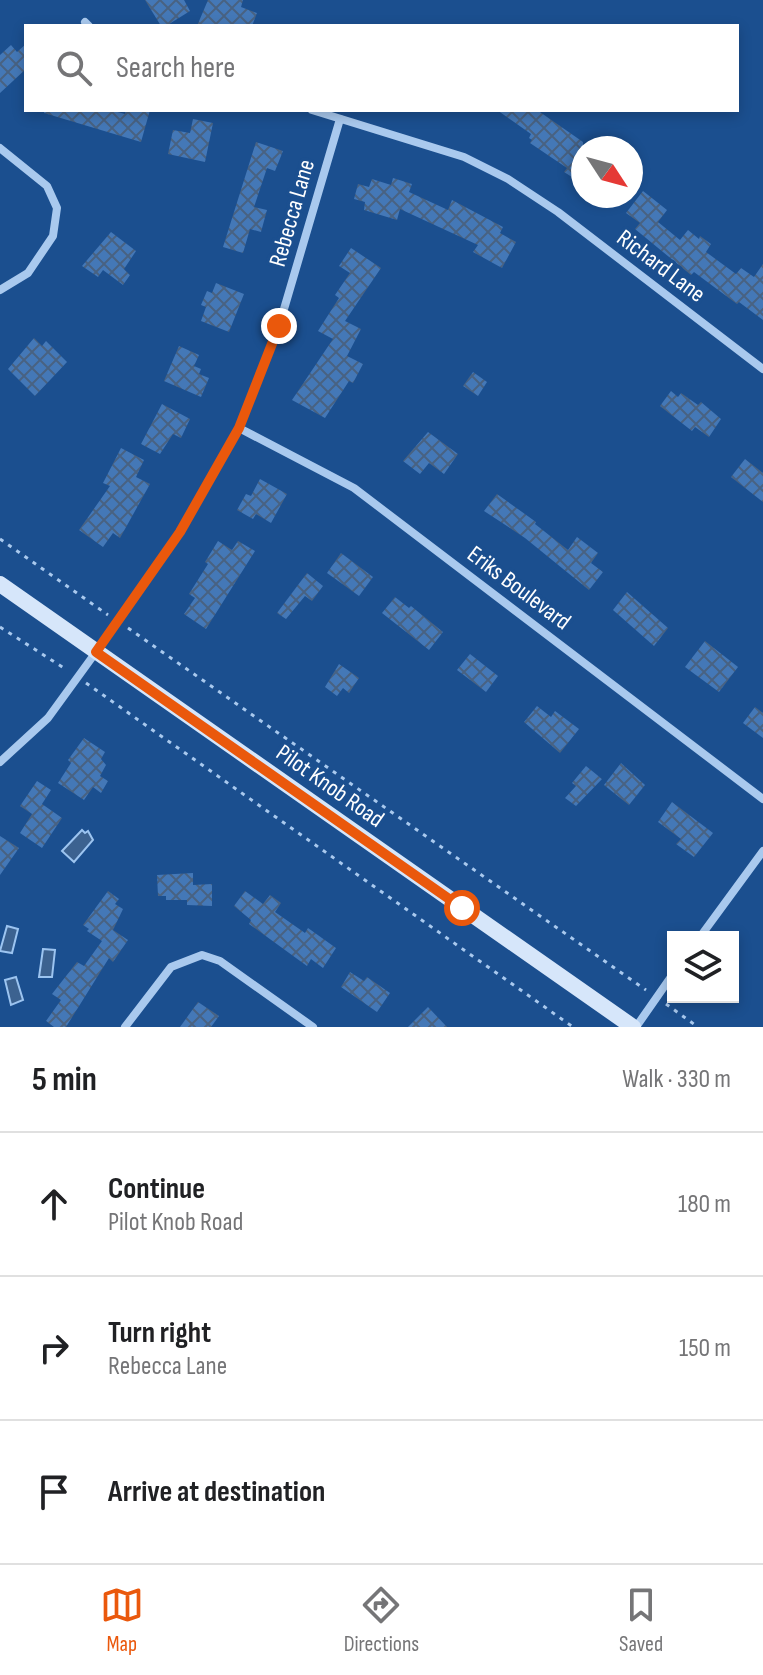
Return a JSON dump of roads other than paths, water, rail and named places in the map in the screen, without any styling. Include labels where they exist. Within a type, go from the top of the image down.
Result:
[{"type":"main road","name":"Pilot Knob Road","points":[[0,584],[634,1027]]},
{"type":"street","name":"Richard Lane","points":[[318,112],[464,157],[508,179],[558,212],[763,369]]},
{"type":"street","name":"Rebecca Lane","points":[[0,762],[48,718],[96,652],[180,532],[239,428],[279,326],[340,119]]},
{"type":"street","points":[[0,148],[47,186],[57,208],[53,236],[28,273],[0,290]]},
{"type":"street","name":"Eriks Boulevard","points":[[239,428],[354,488],[763,799]]},
{"type":"street","points":[[704,931],[763,851]]},
{"type":"street","points":[[125,1027],[171,967],[202,955],[220,961],[313,1027]]},
{"type":"street","points":[[634,1027],[667,982]]},
{"type":"water","points":[[82,830],[85,833],[88,831],[93,840],[74,862],[62,851]]},
{"type":"water","points":[[7,926],[18,929],[12,953],[0,951]]},
{"type":"water","points":[[43,949],[55,950],[52,977],[39,977]]},
{"type":"water","points":[[16,977],[23,1000],[11,1005],[5,980]]}]
